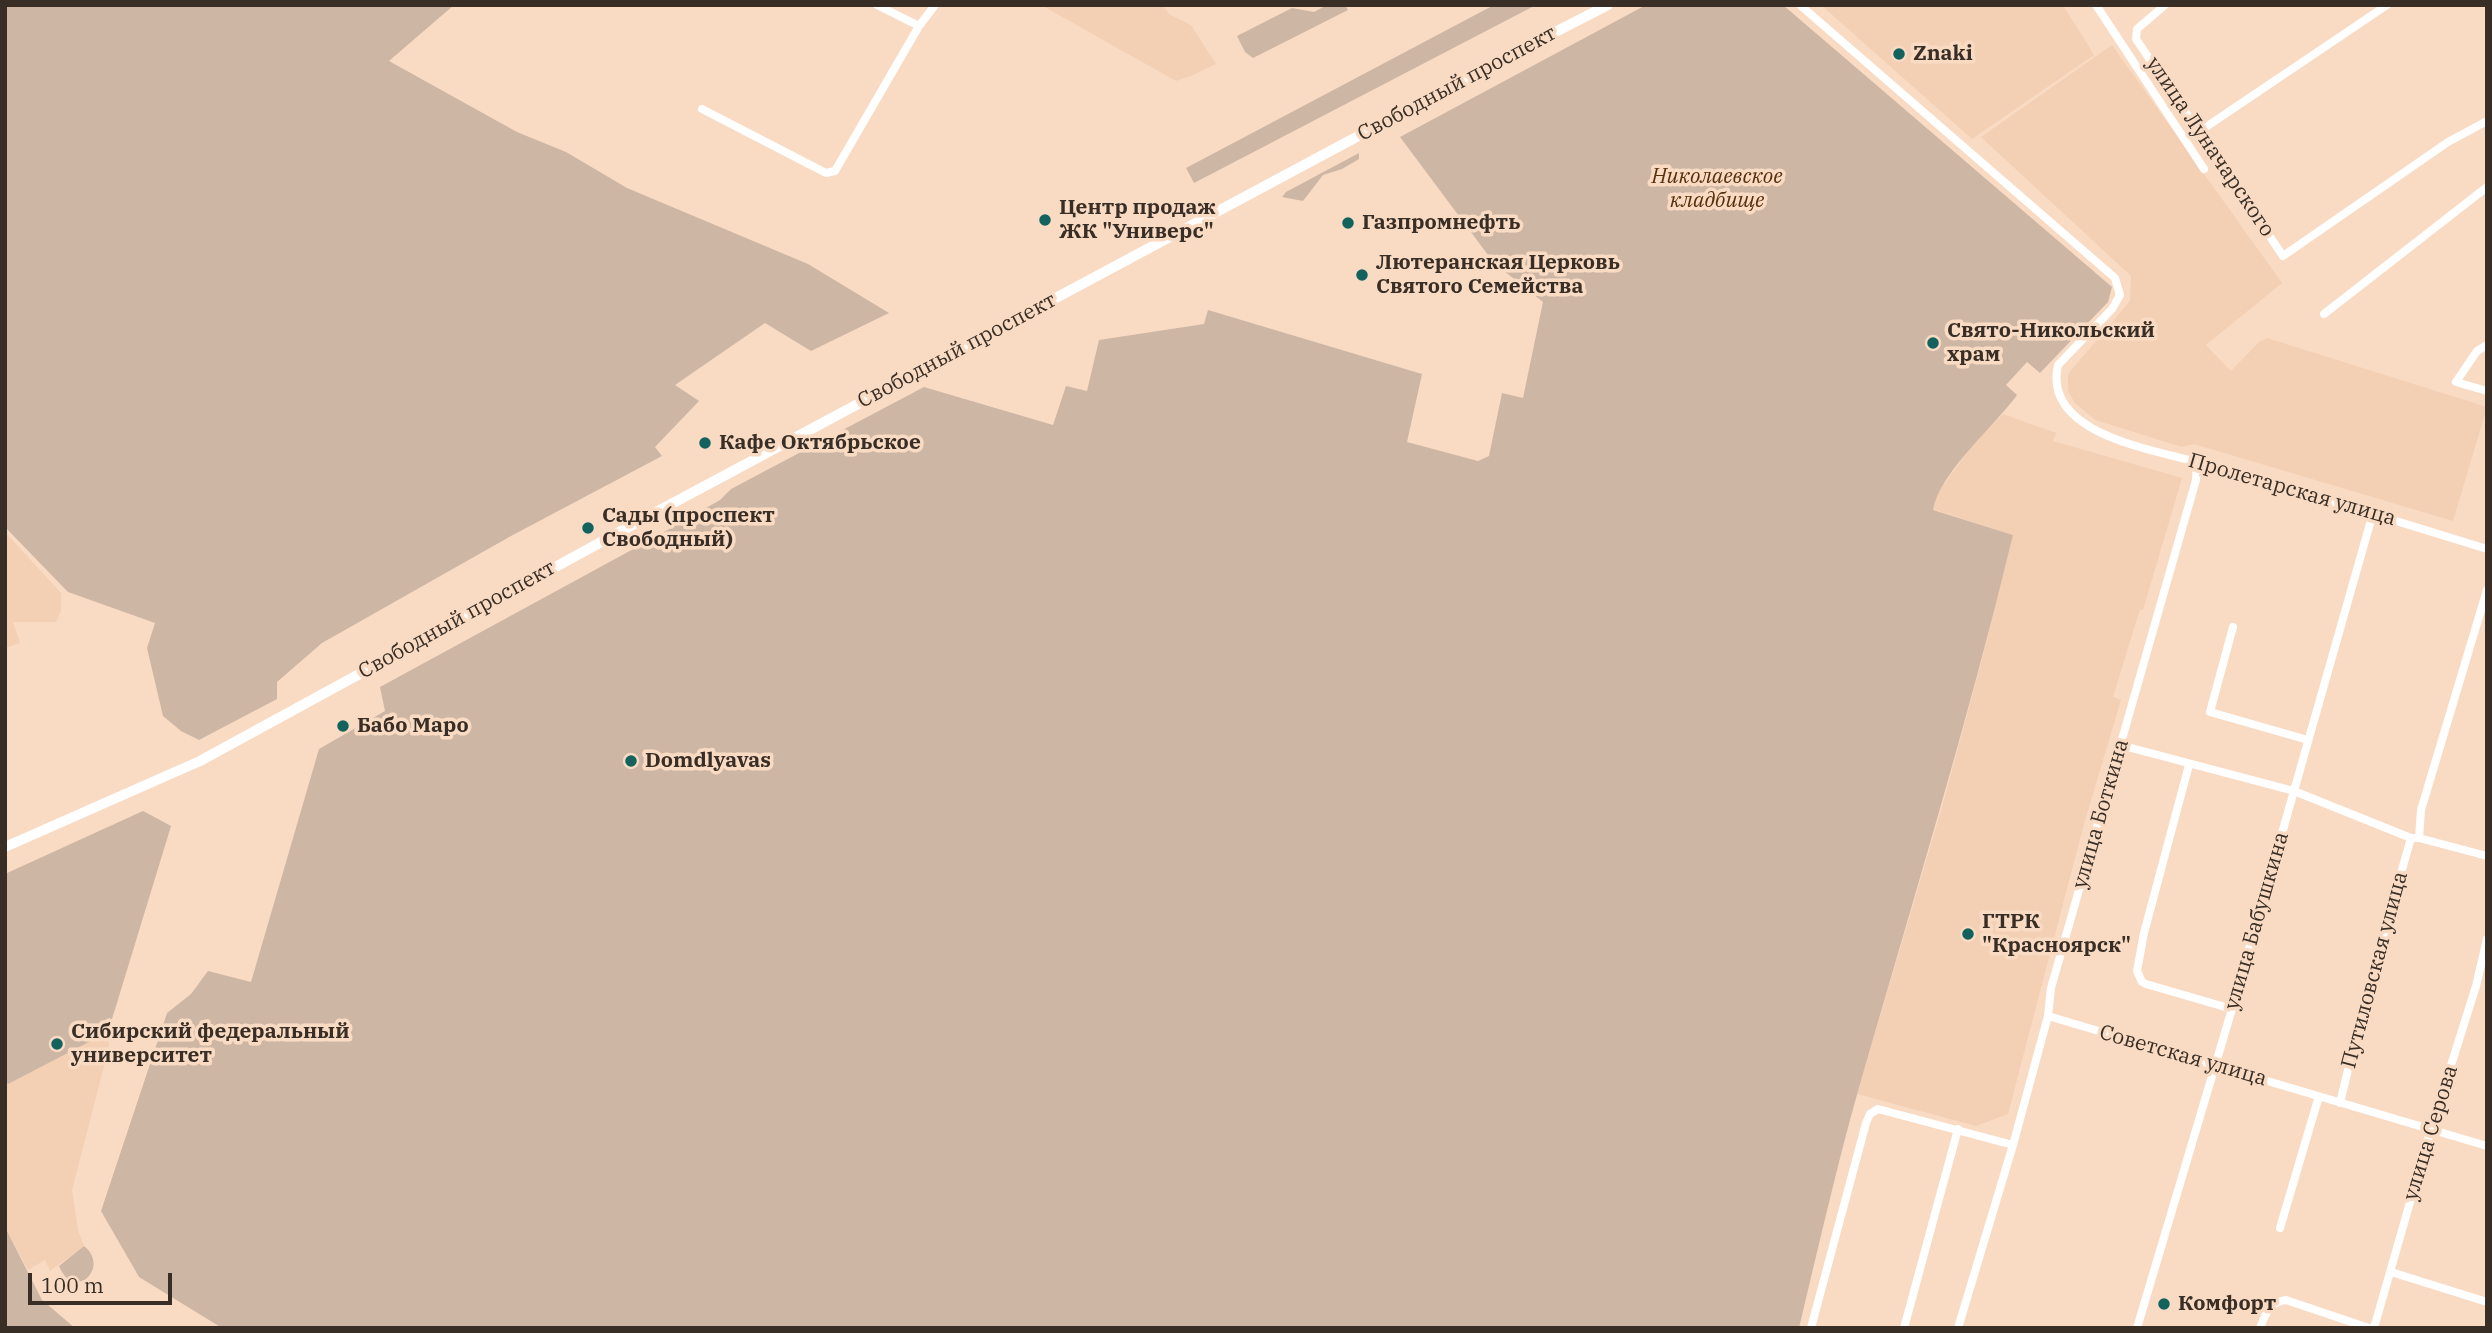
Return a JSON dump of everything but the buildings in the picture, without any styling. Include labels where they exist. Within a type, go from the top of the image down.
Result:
[{"type":"main road","name":"Свободный проспект","points":[[5,847],[200,761],[647,517],[1608,5]]},
{"type":"street","points":[[877,5],[919,26]]},
{"type":"street","points":[[702,108],[826,173],[835,171],[919,26],[934,5]]},
{"type":"street","name":"Пролетарская улица","points":[[1800,5],[2115,278],[2120,296],[2112,309],[2058,365],[2057,393],[2076,418],[2096,432],[2204,462],[2487,549]]},
{"type":"street","name":"улица Луначарского","points":[[2096,5],[2204,169]]},
{"type":"street","name":"улица Луначарского","points":[[2165,5],[2137,29],[2136,39],[2283,256],[2448,142],[2487,121]]},
{"type":"street","points":[[2200,131],[2387,5]]},
{"type":"street","points":[[2325,314],[2487,187]]},
{"type":"street","points":[[2487,345],[2477,351],[2456,382],[2487,391]]},
{"type":"street","name":"улица Боткина","points":[[1958,1328],[2013,1145],[2048,1016],[2051,988],[2193,492],[2197,462]]},
{"type":"street","name":"улица Бабушкина","points":[[2137,1328],[2232,1009],[2373,513]]},
{"type":"street","name":"Путиловская улица","points":[[2340,1103],[2364,1004],[2487,590]]},
{"type":"street","points":[[2233,627],[2210,712],[2308,740]]},
{"type":"street","points":[[2120,745],[2294,791],[2415,838],[2487,856]]},
{"type":"street","points":[[2189,765],[2144,933],[2137,971],[2142,982],[2146,984],[2232,1009]]},
{"type":"street","name":"улица Серова","points":[[2372,1328],[2476,986],[2487,939]]},
{"type":"street","name":"Советская улица","points":[[2048,1016],[2487,1146]]},
{"type":"street","points":[[2280,1228],[2319,1096]]},
{"type":"street","points":[[1811,1328],[1870,1114],[1878,1109],[2013,1145]]},
{"type":"street","points":[[1904,1328],[1958,1129]]},
{"type":"street","points":[[2391,1272],[2487,1302]]},
{"type":"street","points":[[2260,1328],[2272,1304],[2286,1300],[2372,1328]]},
{"type":"shaded area","points":[[1041,5],[1163,5],[1169,14],[1191,25],[1216,64],[1176,81]]},
{"type":"shaded area","points":[[1821,5],[2063,5],[2094,55],[1972,139]]},
{"type":"shaded area","points":[[2112,45],[2282,283],[2206,345],[2231,371],[2259,342],[2267,338],[2487,407],[2453,521],[2194,444],[2182,447],[2095,420],[2074,402],[2068,390],[2068,374],[2130,301],[2131,276],[1981,137]]},
{"type":"shaded area","points":[[2003,414],[2056,433],[2053,441],[2182,478],[2143,610],[2140,609],[2113,697],[2121,700],[2084,824],[2008,1114],[1976,1126],[1857,1094],[1942,807],[2013,535],[1932,509],[1936,495],[1972,446]]},
{"type":"shaded area","points":[[5,532],[61,593],[61,611],[56,622],[13,622],[20,643],[5,648]]},
{"type":"shaded area","name":"Сибирский федеральный университет","points":[[143,811],[171,826],[108,1032],[109,1047],[72,1190],[78,1230],[84,1246],[50,1271],[45,1260],[28,1270],[5,1227],[5,874]]},
{"type":"green space","points":[[5,5],[454,5],[389,61],[517,132],[566,152],[627,188],[808,264],[889,313],[811,351],[765,323],[675,385],[699,401],[655,447],[662,456],[511,536],[322,643],[277,682],[277,699],[199,740],[181,731],[163,716],[147,648],[155,623],[68,592],[5,527]]},
{"type":"green space","points":[[1327,5],[1345,5],[1348,10],[1253,58],[1245,52],[1237,36],[1292,8],[1314,12]]},
{"type":"green space","points":[[1494,5],[1536,5],[1194,183],[1186,168]]},
{"type":"green space","name":"Николаевское кладбище","points":[[1646,5],[1783,5],[2112,287],[2108,302],[2040,373],[2027,362],[2006,385],[2017,395],[1956,466],[1937,496],[1933,510],[2013,535],[1958,744],[1850,1120],[1799,1328],[222,1328],[139,1277],[101,1211],[167,1013],[191,994],[208,971],[251,982],[319,749],[385,711],[380,687],[648,541],[720,500],[731,489],[924,387],[1053,425],[1066,386],[1087,391],[1099,340],[1204,324],[1208,310],[1422,374],[1407,442],[1478,461],[1489,456],[1502,393],[1523,398],[1543,302],[1494,263],[1400,137]]},
{"type":"green space","points":[[1359,153],[1359,159],[1342,169],[1323,175],[1303,201],[1282,197],[1286,192]]},
{"type":"green space","name":"Сибирский федеральный университет","points":[[143,811],[171,826],[108,1032],[8,1084],[5,1080],[5,874]]},
{"type":"green space","points":[[5,1227],[42,1300],[75,1328],[5,1328]]},
{"type":"green space","points":[[84,1246],[94,1263],[92,1271],[87,1278],[73,1281],[65,1277],[59,1266]]},
{"type":"place","name":"Znaki","points":[[1899,54]]},
{"type":"place","name":"Центр продаж ЖК \"Универс\"","points":[[1045,220]]},
{"type":"place","name":"Газпромнефть","points":[[1348,223]]},
{"type":"place","name":"Лютеранская Церковь Святого Семейства","points":[[1362,275]]},
{"type":"place","name":"Свято-Никольский храм","points":[[1933,343]]},
{"type":"place","name":"Кафе Октябрьское","points":[[705,443]]},
{"type":"place","name":"Сады (проспект Свободный)","points":[[588,528]]},
{"type":"place","name":"Бабо Маро","points":[[343,726]]},
{"type":"place","name":"Domdlyavas","points":[[631,761]]},
{"type":"place","name":"ГТРК \"Красноярск\"","points":[[1968,934]]},
{"type":"place","name":"Сибирский федеральный университет","points":[[57,1044]]},
{"type":"place","name":"Комфорт","points":[[2164,1304]]}]
